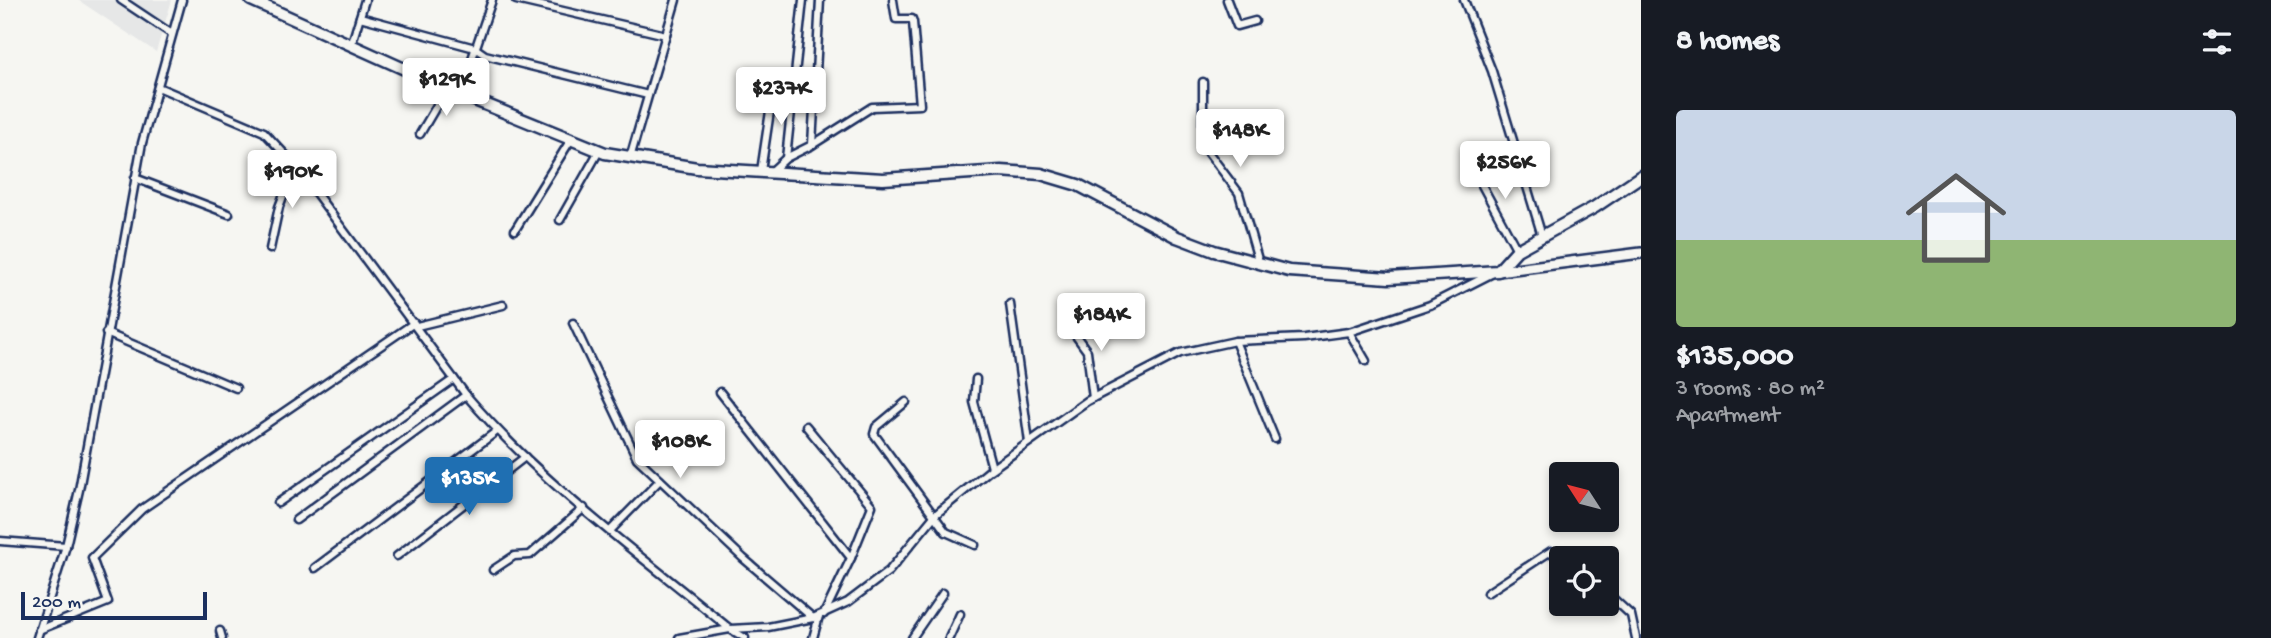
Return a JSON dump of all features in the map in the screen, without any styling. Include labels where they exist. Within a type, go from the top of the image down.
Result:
[{"type":"main road","points":[[251,0],[460,94],[599,151],[697,168],[883,179],[1001,171],[1041,174],[1078,185],[1177,237],[1289,271],[1389,278],[1498,271],[1517,250],[1595,207],[1641,176]]},
{"type":"street","points":[[121,0],[172,34]]},
{"type":"street","points":[[37,638],[66,546],[79,490],[135,178],[182,0]]},
{"type":"street","points":[[351,46],[365,0]]},
{"type":"street","points":[[460,94],[492,0]]},
{"type":"street","points":[[516,0],[666,35]]},
{"type":"street","points":[[630,158],[676,0]]},
{"type":"street","points":[[786,158],[803,0]]},
{"type":"street","points":[[812,145],[820,0]]},
{"type":"street","points":[[766,171],[872,107],[920,105],[913,22],[912,19],[896,19],[893,0]]},
{"type":"street","points":[[1227,0],[1237,26],[1255,21]]},
{"type":"street","points":[[1464,0],[1492,71],[1542,236]]},
{"type":"street","points":[[360,17],[475,48],[485,55],[648,95]]},
{"type":"street","points":[[766,171],[775,78]]},
{"type":"street","points":[[1203,82],[1203,124],[1208,152],[1239,192],[1259,263]]},
{"type":"street","points":[[158,87],[264,132],[295,165],[466,395],[497,432],[610,531],[730,629],[745,638]]},
{"type":"street","points":[[420,134],[447,88]]},
{"type":"street","points":[[515,230],[570,141]]},
{"type":"street","points":[[560,220],[599,151]]},
{"type":"street","points":[[1470,163],[1517,250]]},
{"type":"street","points":[[270,249],[279,206],[295,165]]},
{"type":"street","points":[[135,178],[229,215]]},
{"type":"street","points":[[679,638],[730,629],[768,627],[819,616],[848,602],[889,571],[935,515],[992,468],[1093,398],[1180,353],[1235,341],[1304,338],[1349,332],[1430,305],[1498,271],[1641,253]]},
{"type":"street","points":[[1010,304],[1029,442]]},
{"type":"street","points":[[39,630],[108,602],[92,558],[142,509],[415,324],[503,305]]},
{"type":"street","points":[[573,323],[637,458],[743,558],[819,616]]},
{"type":"street","points":[[1068,325],[1087,351],[1093,398]]},
{"type":"street","points":[[1349,332],[1366,361]]},
{"type":"street","points":[[106,333],[236,388]]},
{"type":"street","points":[[1235,341],[1275,439]]},
{"type":"street","points":[[278,503],[454,379]]},
{"type":"street","points":[[976,379],[974,402],[992,468]]},
{"type":"street","points":[[720,392],[851,558]]},
{"type":"street","points":[[296,520],[466,395]]},
{"type":"street","points":[[906,402],[876,426],[874,434],[946,532],[975,545]]},
{"type":"street","points":[[806,426],[873,508],[851,558],[819,616],[813,638]]},
{"type":"street","points":[[315,568],[497,432]]},
{"type":"street","points":[[397,555],[525,457]]},
{"type":"street","points":[[610,531],[660,480]]},
{"type":"street","points":[[493,570],[514,556],[530,555],[584,508]]},
{"type":"street","points":[[0,541],[66,546]]},
{"type":"street","points":[[1487,593],[1549,552]]},
{"type":"street","points":[[912,638],[943,593]]},
{"type":"street","points":[[1619,604],[1631,615],[1636,638]]},
{"type":"street","points":[[949,638],[960,614]]},
{"type":"shaded area","points":[[78,0],[172,0],[156,52]]}]
